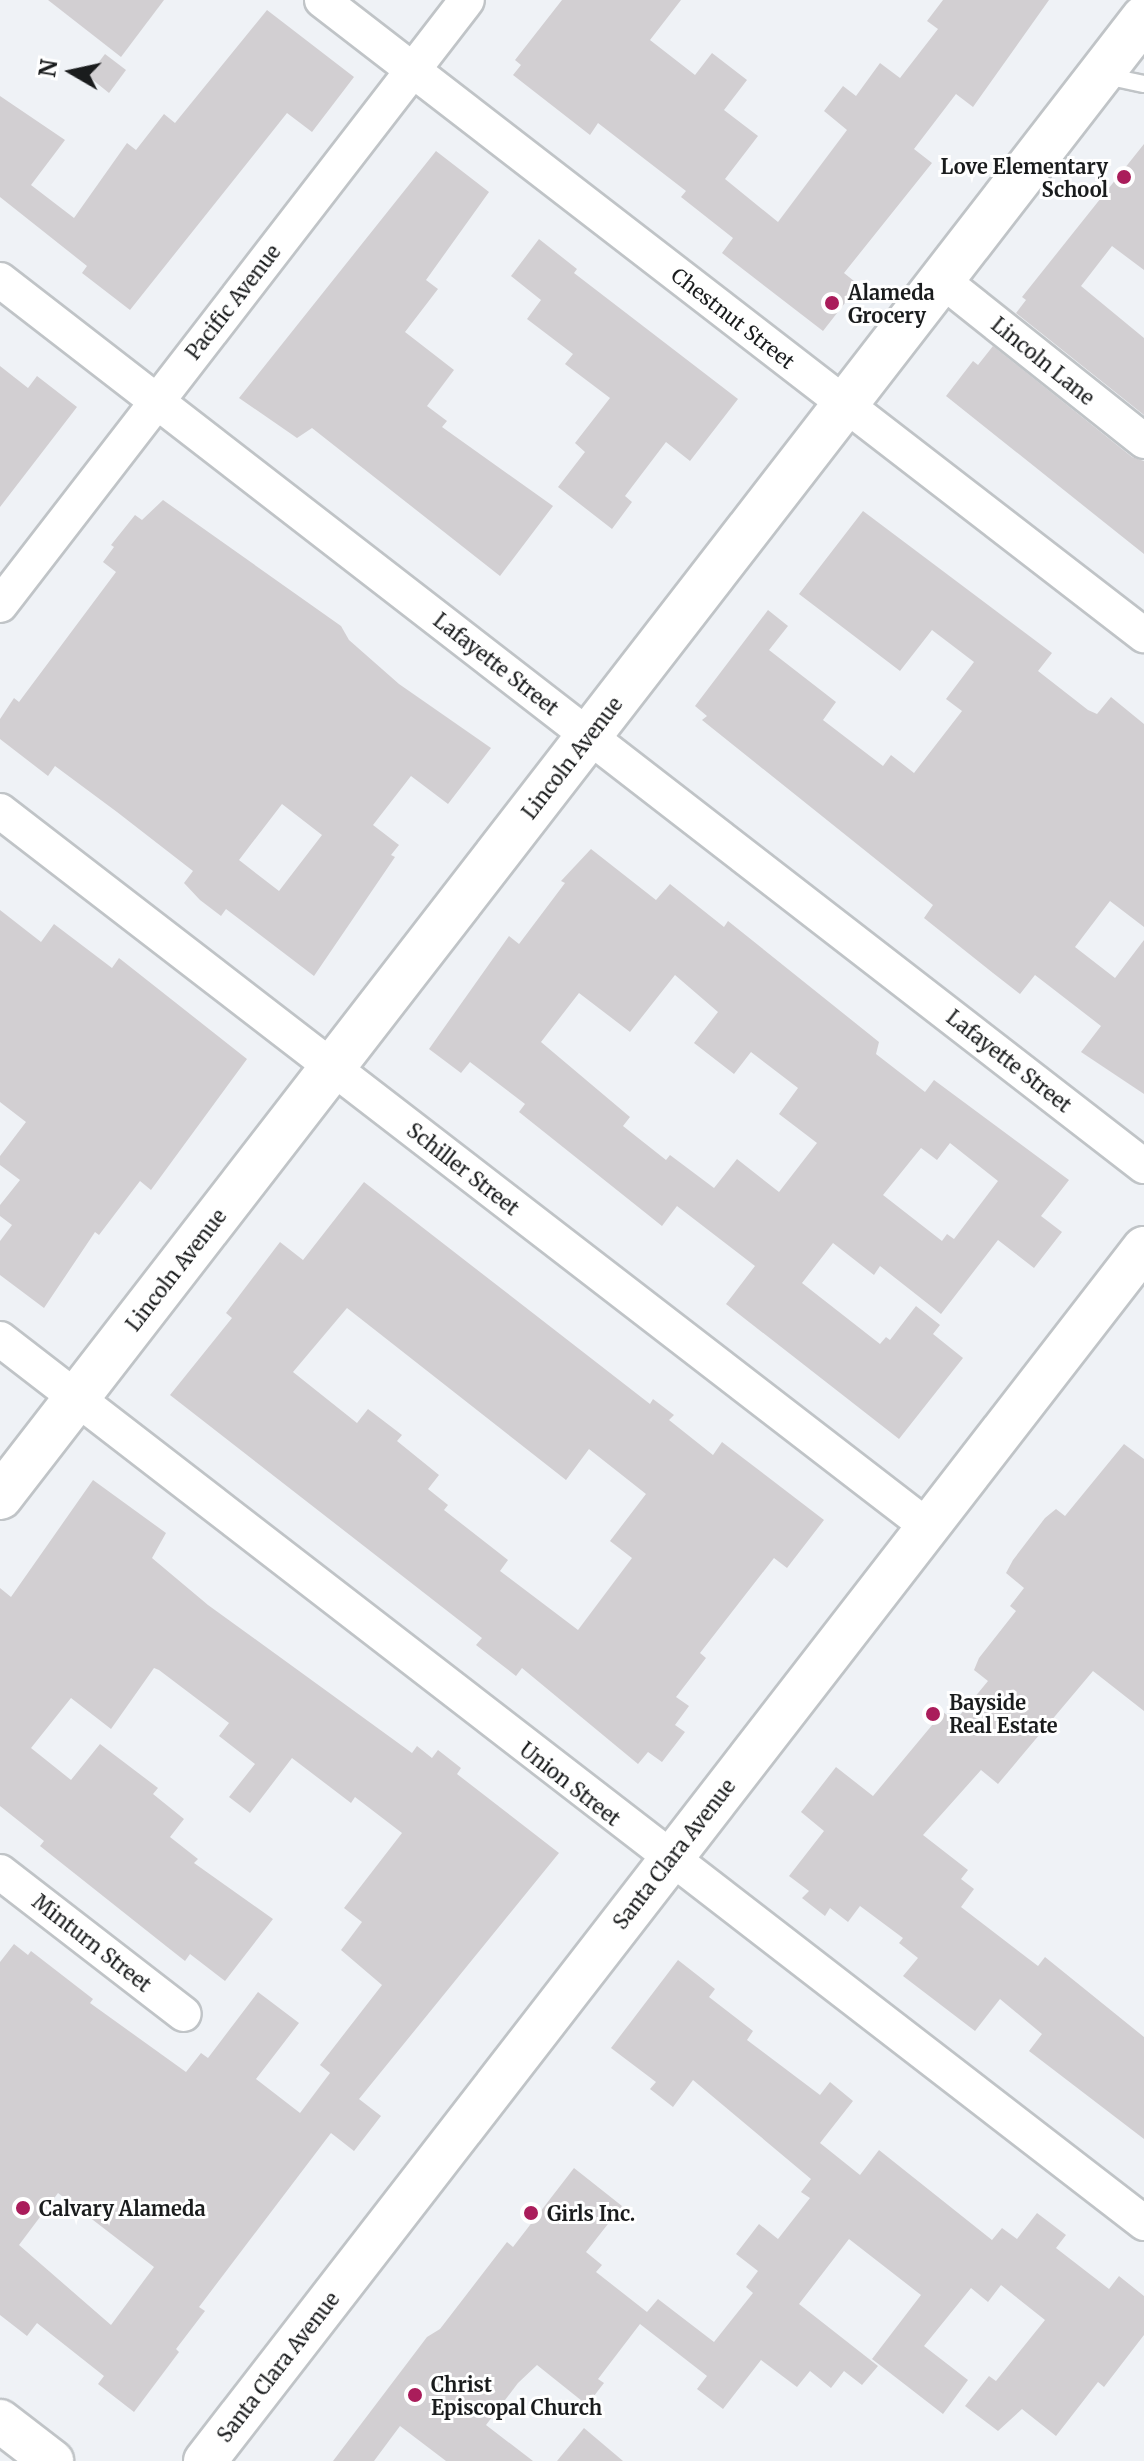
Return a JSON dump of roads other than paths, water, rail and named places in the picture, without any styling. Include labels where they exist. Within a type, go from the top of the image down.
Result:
[{"type":"main road","name":"Lincoln Avenue","points":[[0,1497],[1144,18]]},
{"type":"street","name":"Chestnut Street","points":[[322,0],[1144,635]]},
{"type":"street","name":"Pacific Avenue","points":[[0,605],[467,0]]},
{"type":"street","name":"Lafayette Street","points":[[0,280],[1144,1166]]},
{"type":"street","name":"Lincoln Lane","points":[[943,281],[1144,441]]},
{"type":"street","name":"Schiller Street","points":[[0,811],[928,1527]]},
{"type":"street","name":"Santa Clara Avenue","points":[[205,2461],[1144,1248]]},
{"type":"street","name":"Union Street","points":[[0,1339],[669,1860],[1144,2223]]},
{"type":"street","name":"Minturn Street","points":[[0,1872],[184,2014]]},
{"type":"street","points":[[0,2421],[52,2461]]},
{"type":"lane","points":[[1100,75],[1144,84]]},
{"type":"place","name":"Love Elementary School","points":[[1124,177]]},
{"type":"place","name":"Alameda Grocery","points":[[832,303]]},
{"type":"place","name":"Bayside Real Estate","points":[[933,1714]]},
{"type":"place","name":"Calvary Alameda","points":[[23,2208]]},
{"type":"place","name":"Girls Inc.","points":[[531,2213]]},
{"type":"place","name":"Christ Episcopal Church","points":[[415,2395]]}]
